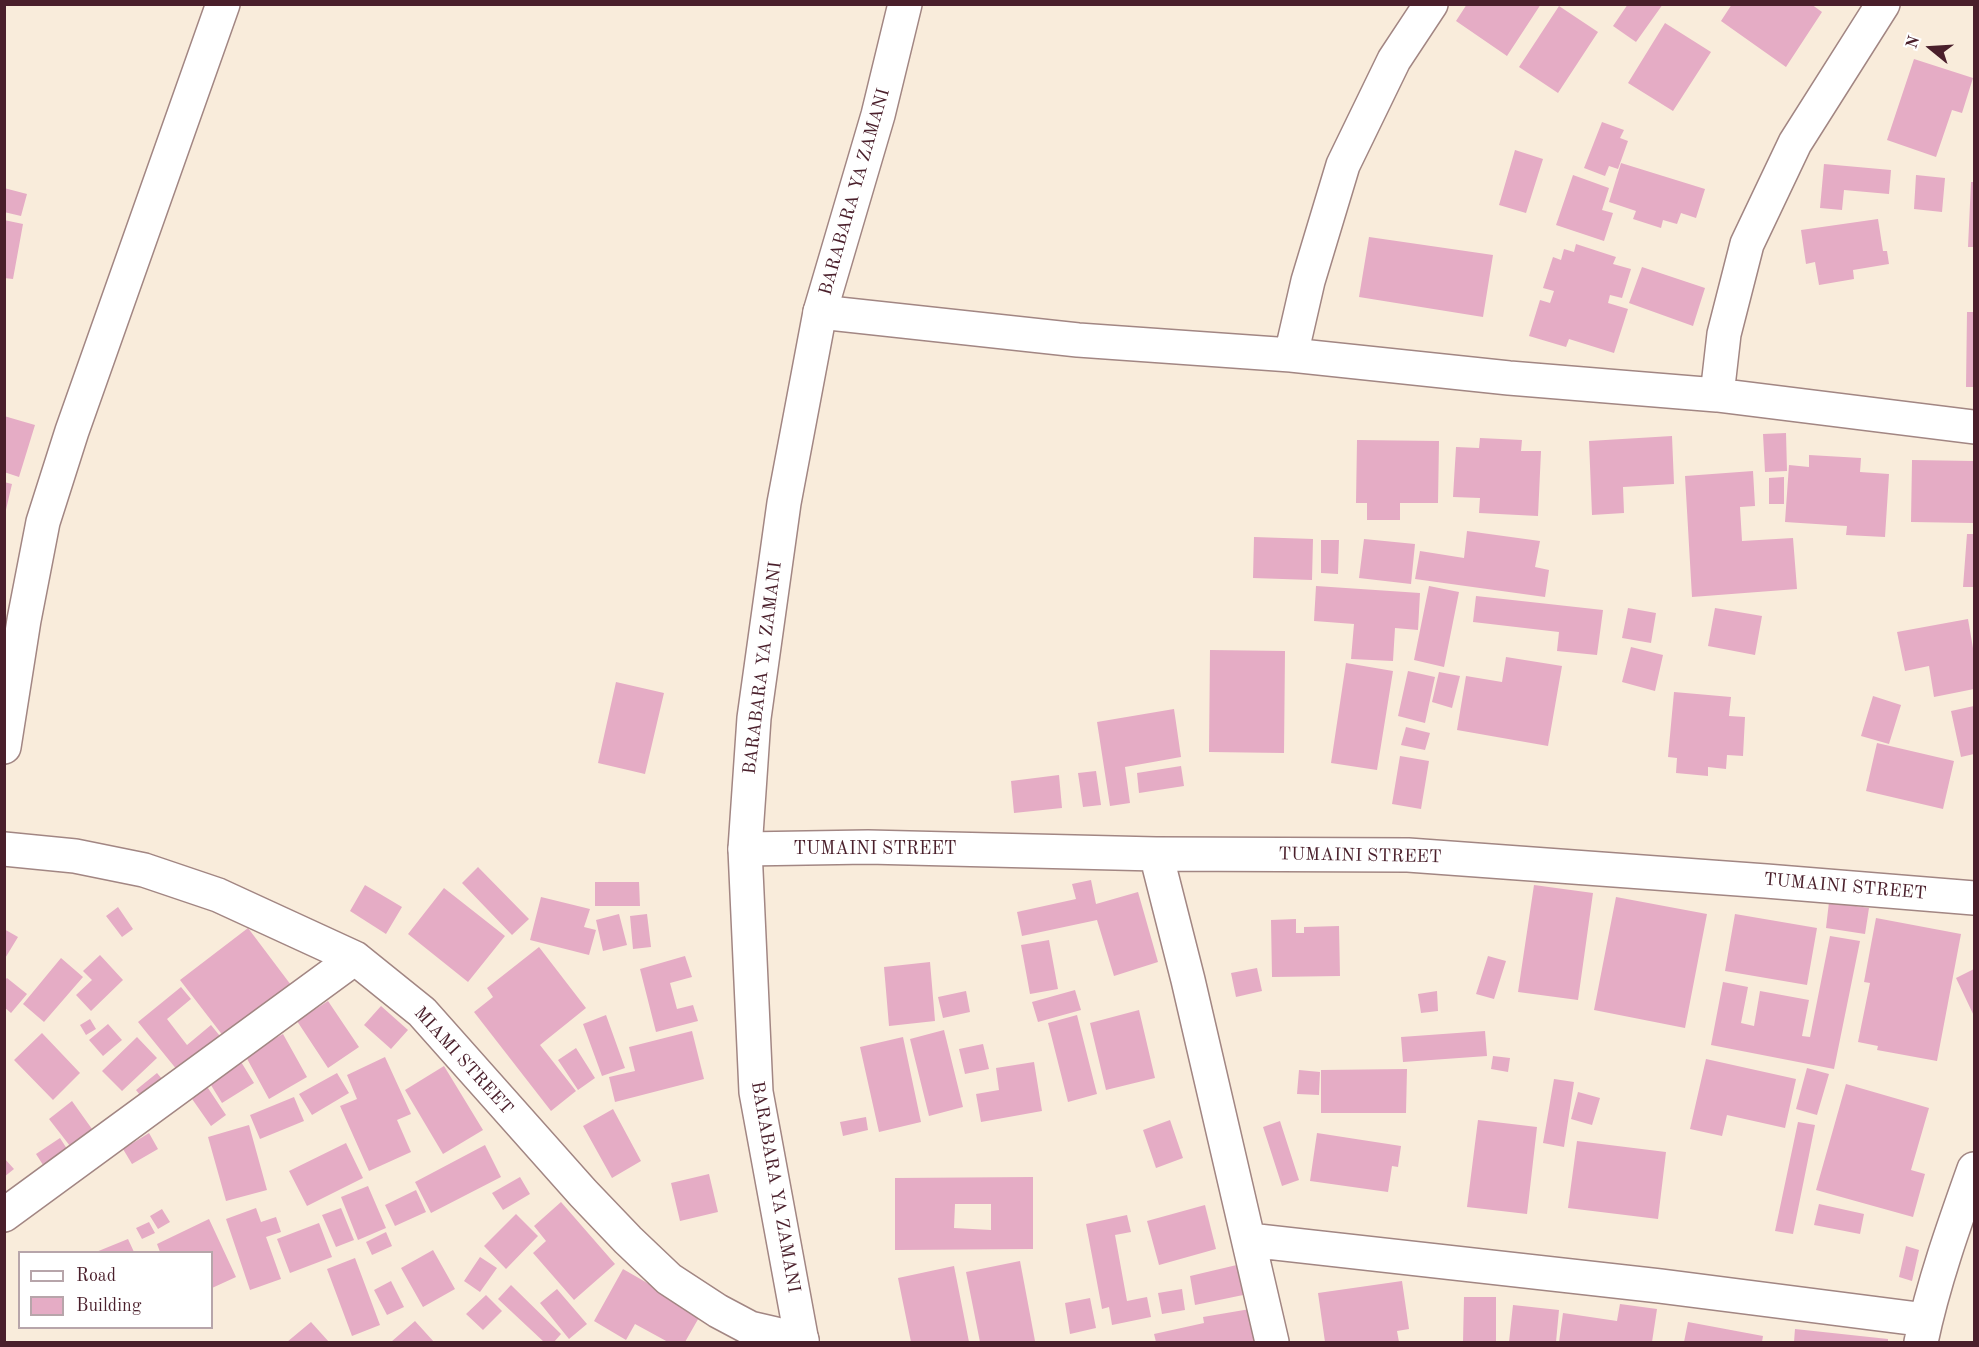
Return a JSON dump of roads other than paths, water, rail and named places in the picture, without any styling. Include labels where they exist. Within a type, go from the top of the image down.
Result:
[{"type":"street","points":[[4,747],[24,620],[43,522],[72,431],[223,4]]},
{"type":"street","name":"BARABARA YA ZAMANI","points":[[802,1341],[756,1092],[745,849],[754,718],[784,503],[820,312],[878,115],[905,4]]},
{"type":"street","points":[[1291,355],[1308,281],[1343,165],[1394,60],[1431,4]]},
{"type":"street","points":[[1718,395],[1724,334],[1747,244],[1795,143],[1883,4]]},
{"type":"street","points":[[820,312],[1078,340],[1291,355],[1509,378],[1718,395],[1974,427]]},
{"type":"street","name":"TUMAINI STREET","points":[[745,849],[868,847],[1156,854],[1408,855],[1974,898]]},
{"type":"street","name":"MIAMI STREET","points":[[4,849],[75,856],[144,870],[218,895],[355,958],[422,1012],[583,1192],[669,1279],[718,1311],[750,1328],[802,1341]]},
{"type":"street","points":[[1156,854],[1188,980],[1272,1342]]},
{"type":"street","points":[[4,1215],[355,958]]},
{"type":"street","points":[[1249,1240],[1660,1286],[1923,1331],[1974,1169]]}]
